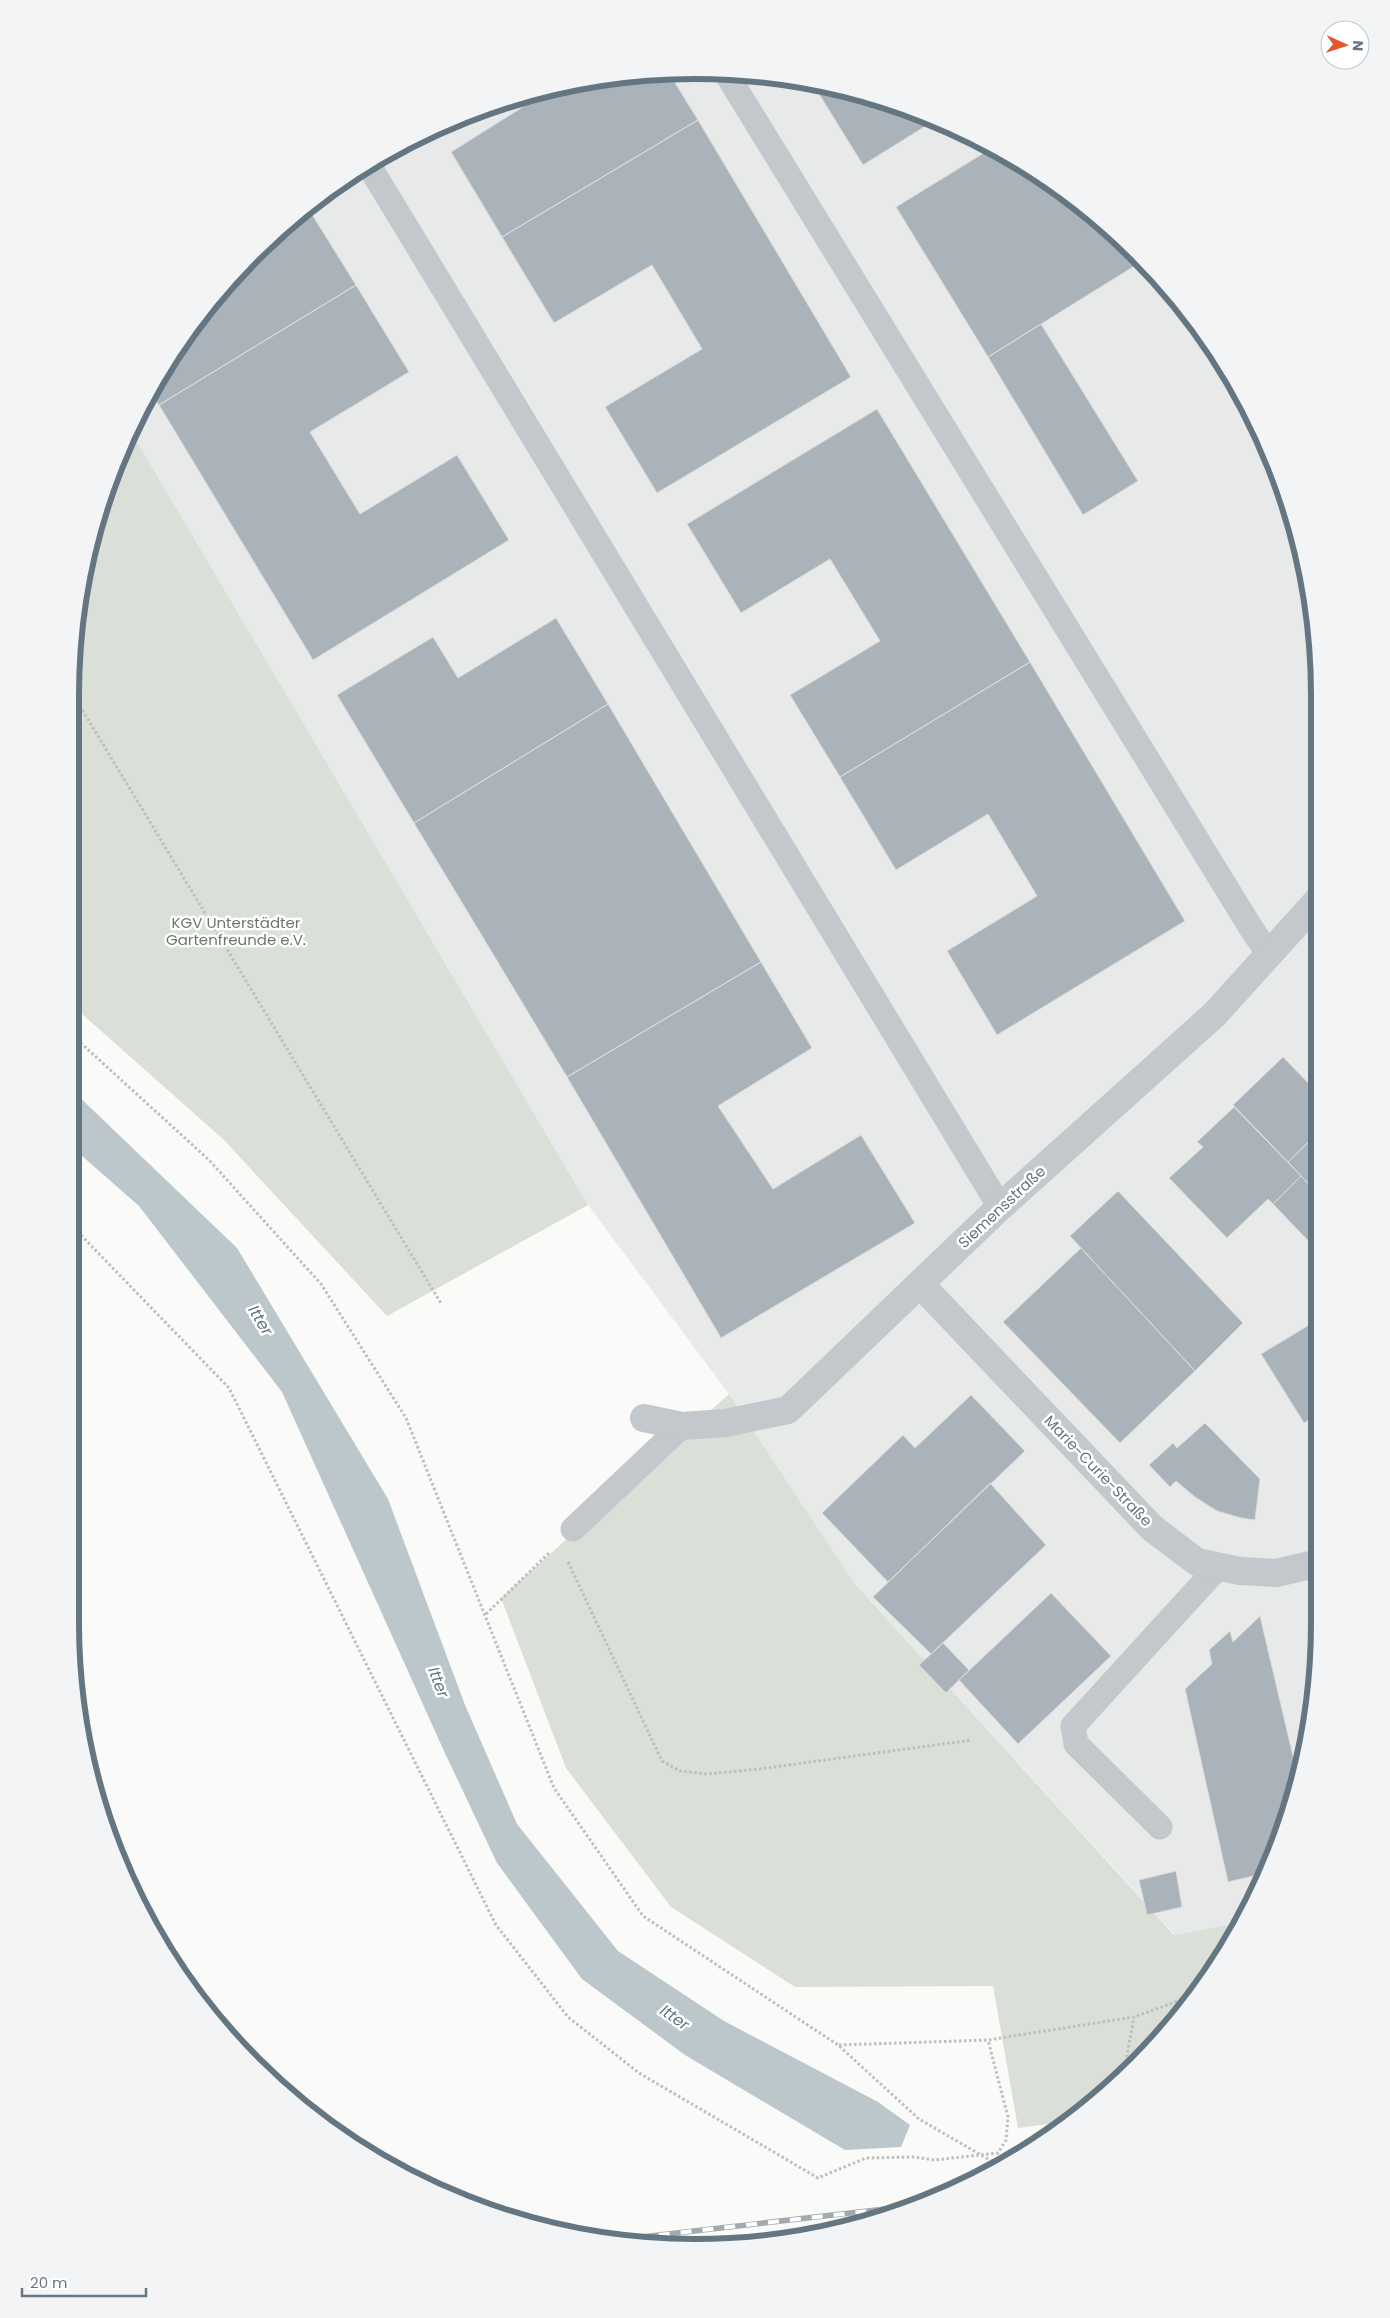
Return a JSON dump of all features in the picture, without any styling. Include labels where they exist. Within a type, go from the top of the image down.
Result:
[{"type":"street","name":"Siemensstraße","points":[[644,1418],[682,1426],[726,1423],[788,1410],[1000,1207],[1214,1014],[1311,907]]},
{"type":"street","name":"Marie-Curie-Straße","points":[[920,1284],[1152,1528],[1197,1562],[1240,1571],[1276,1573],[1311,1565]]},
{"type":"lane","points":[[730,80],[1268,953]]},
{"type":"lane","points":[[372,171],[1000,1207]]},
{"type":"lane","points":[[566,1536],[682,1426]]},
{"type":"lane","points":[[1160,1827],[1076,1744],[1073,1726],[1219,1566]]},
{"type":"path","points":[[79,705],[442,1305]]},
{"type":"path","points":[[79,1041],[209,1160],[321,1284],[406,1418],[554,1788],[643,1916],[838,2045],[920,2119],[993,2162]]},
{"type":"path","points":[[79,1233],[229,1388],[496,1925],[568,2016],[639,2073],[818,2178],[866,2158],[915,2157],[934,2160],[998,2153],[1006,2140],[1008,2117],[988,2040]]},
{"type":"path","points":[[486,1614],[566,1536],[662,1761],[680,1771],[707,1774],[759,1769],[972,1740]]},
{"type":"path","points":[[838,2045],[988,2040],[1134,2017],[1183,1999]]},
{"type":"path","points":[[1125,2064],[1134,2017]]},
{"type":"shaded area","points":[[655,80],[735,80],[815,91],[893,111],[968,142],[1003,161],[1070,206],[1131,259],[1184,320],[1229,387],[1248,422],[1279,497],[1299,575],[1310,655],[1311,695],[1310,1663],[1299,1743],[1279,1821],[1248,1896],[1233,1924],[1175,1935],[855,1584],[729,1394],[588,1205],[135,438],[161,387],[183,353],[206,320],[259,259],[320,206],[387,161],[422,142],[497,111],[575,91],[615,84]]},
{"type":"green space","name":"KGV Unterstädter Gartenfreunde e.V.","points":[[135,438],[588,1205],[387,1316],[224,1140],[79,1011],[80,655],[84,615],[100,536],[111,497]]},
{"type":"green space","points":[[729,1394],[855,1584],[1174,1935],[1233,1924],[1184,1998],[1131,2059],[1070,2112],[1054,2123],[1018,2128],[993,1986],[795,1987],[671,1907],[566,1768],[501,1598]]},
{"type":"water","name":"Itter","points":[[79,1097],[237,1248],[388,1499],[465,1705],[517,1824],[618,1951],[724,2021],[878,2102],[910,2125],[901,2147],[845,2150],[685,2055],[582,1979],[497,1863],[444,1751],[282,1392],[139,1206],[79,1153]]},
{"type":"building","points":[[673,80],[698,120],[502,237],[451,152],[532,101],[615,84]]},
{"type":"building","points":[[818,92],[893,111],[928,125],[863,165]]},
{"type":"building","points":[[698,120],[851,377],[657,493],[605,407],[702,349],[652,265],[554,323],[502,237]]},
{"type":"building","points":[[986,152],[1070,206],[1136,265],[988,357],[896,207]]},
{"type":"building","points":[[311,213],[356,285],[159,405],[155,399],[161,387],[206,320],[259,259]]},
{"type":"building","points":[[356,285],[409,372],[310,432],[360,514],[457,455],[509,540],[313,660],[159,405]]},
{"type":"building","points":[[1041,324],[1138,481],[1083,515],[988,357]]},
{"type":"building","points":[[877,409],[1030,662],[840,777],[790,695],[880,641],[830,559],[741,613],[687,524]]},
{"type":"building","points":[[556,618],[608,704],[414,823],[337,695],[433,637],[458,678]]},
{"type":"building","points":[[1030,662],[1185,921],[997,1035],[947,951],[1037,896],[988,814],[896,870],[840,777]]},
{"type":"building","points":[[608,704],[761,962],[567,1077],[414,823]]},
{"type":"building","points":[[761,962],[812,1048],[718,1106],[773,1189],[861,1135],[915,1223],[721,1338],[567,1077]]},
{"type":"building","points":[[1283,1057],[1311,1086],[1311,1140],[1288,1162],[1233,1105]]},
{"type":"building","points":[[1234,1107],[1301,1176],[1273,1204],[1268,1199],[1227,1238],[1169,1178],[1203,1147],[1197,1142]]},
{"type":"building","points":[[1311,1140],[1311,1186],[1288,1162]]},
{"type":"building","points":[[1301,1176],[1311,1187],[1311,1244],[1273,1204]]},
{"type":"building","points":[[1118,1191],[1243,1323],[1195,1371],[1070,1236]]},
{"type":"building","points":[[1081,1248],[1195,1371],[1120,1443],[1003,1322]]},
{"type":"building","points":[[1311,1324],[1311,1419],[1304,1423],[1261,1354]]},
{"type":"building","points":[[971,1395],[1025,1451],[888,1582],[822,1513],[903,1435],[915,1448]]},
{"type":"building","points":[[1205,1423],[1260,1479],[1255,1520],[1217,1511],[1195,1497],[1176,1481],[1170,1487],[1149,1465],[1173,1443],[1177,1448]]},
{"type":"building","points":[[990,1483],[1046,1545],[931,1654],[873,1597]]},
{"type":"building","points":[[1051,1593],[1111,1656],[1018,1744],[959,1680]]},
{"type":"building","points":[[1260,1616],[1295,1762],[1279,1821],[1257,1875],[1228,1882],[1185,1689],[1212,1664],[1209,1650],[1230,1631],[1233,1642]]},
{"type":"building","points":[[943,1643],[969,1670],[946,1693],[919,1665]]},
{"type":"building","points":[[1176,1871],[1182,1907],[1147,1915],[1139,1880]]},
{"type":"railway","points":[[643,2237],[886,2209]]}]
